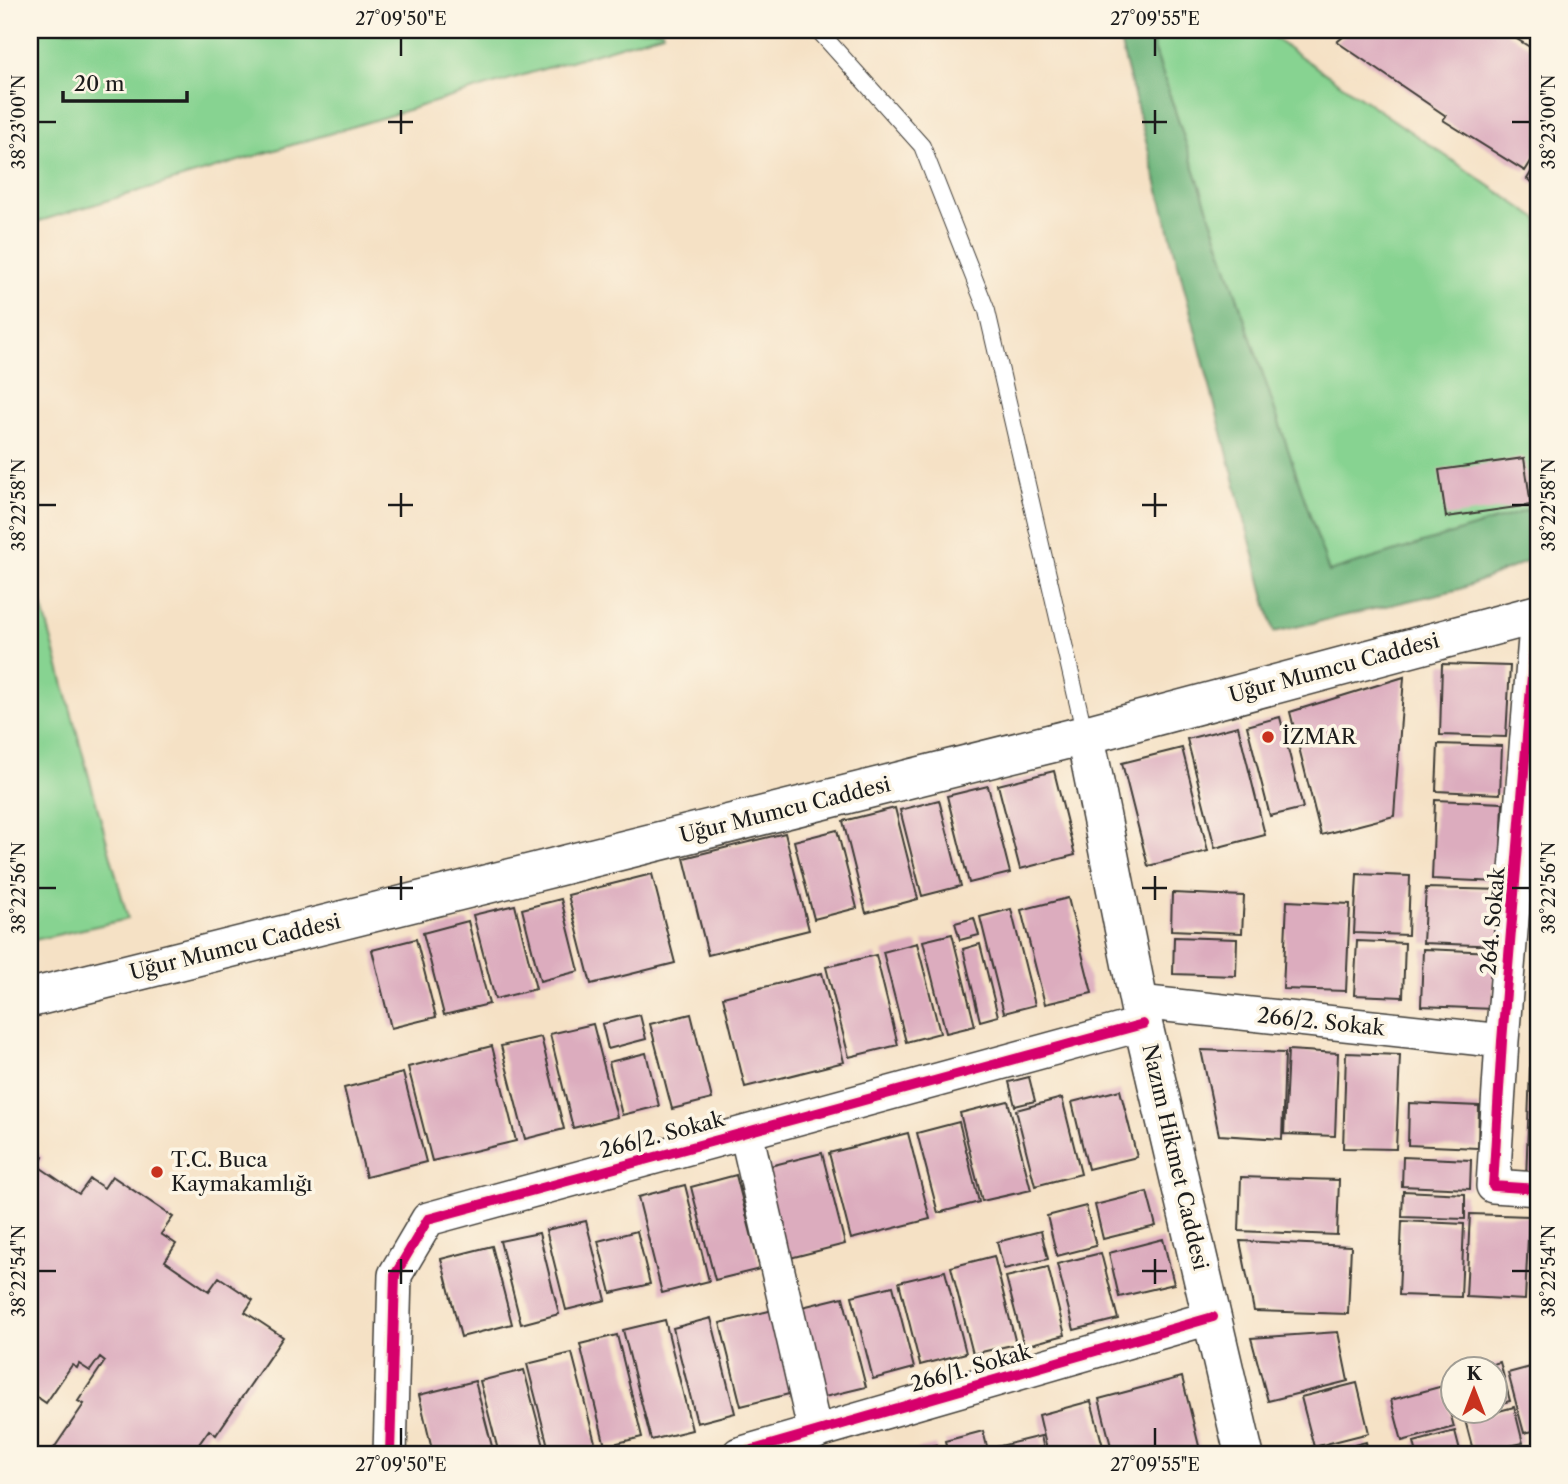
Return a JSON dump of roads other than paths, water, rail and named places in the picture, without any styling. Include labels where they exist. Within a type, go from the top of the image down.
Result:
[{"type":"main road","name":"Uğur Mumcu Caddesi","points":[[30,998],[1085,735],[1538,614]]},
{"type":"main road","name":"Nazım Hikmet Caddesi","points":[[1085,735],[1141,1013],[1244,1454]]},
{"type":"street","name":"264. Sokak","points":[[1538,614],[1502,1041],[1493,1186],[1538,1189]]},
{"type":"street","name":"266/2. Sokak","points":[[390,1454],[395,1275],[428,1219],[747,1132],[1141,1013],[1502,1041]]},
{"type":"street","points":[[747,1132],[815,1433]]},
{"type":"street","name":"266/1. Sokak","points":[[739,1454],[1213,1317]]},
{"type":"lane","points":[[818,30],[922,146],[987,311],[1085,735]]},
{"type":"place","name":"İZMAR","points":[[1268,737]]},
{"type":"place","name":"T.C. Buca Kaymakamlığı","points":[[157,1172]]}]
